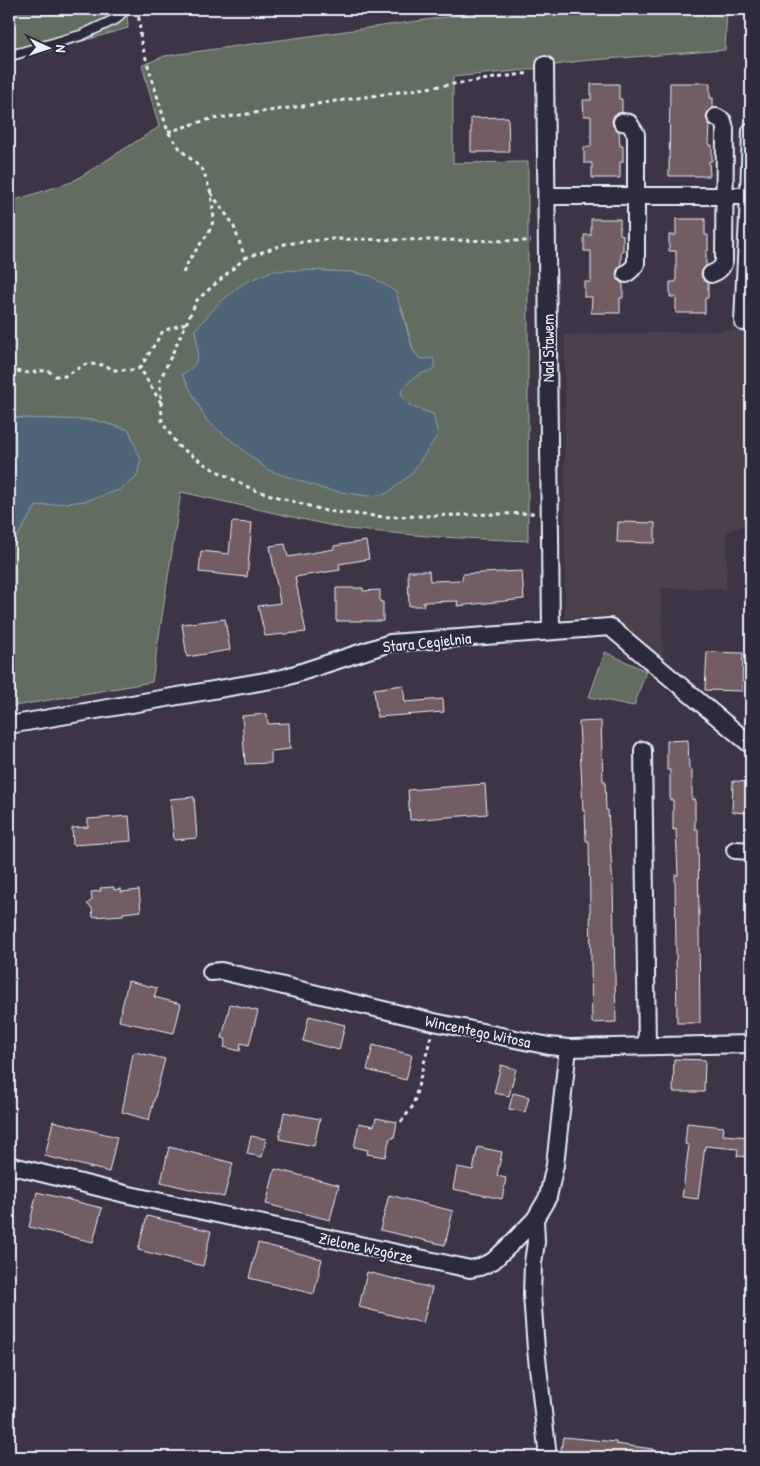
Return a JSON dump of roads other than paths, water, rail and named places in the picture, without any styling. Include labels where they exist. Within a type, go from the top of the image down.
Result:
[{"type":"street","name":"Nad Stawem","points":[[545,68],[551,631]]},
{"type":"street","points":[[711,274],[722,267],[724,261],[726,129],[723,121],[716,117]]},
{"type":"street","points":[[622,122],[629,123],[636,134],[636,264],[626,274]]},
{"type":"street","points":[[743,322],[751,131]]},
{"type":"street","points":[[547,196],[749,196]]},
{"type":"street","name":"Stara Cegielnia","points":[[9,725],[282,678],[390,643],[610,627],[751,746]]},
{"type":"street","points":[[643,750],[647,1046]]},
{"type":"street","name":"Wincentego Witosa","points":[[211,972],[221,971],[434,1022],[549,1046],[568,1048],[751,1044]]},
{"type":"street","name":"Zielone Wzgórze","points":[[9,1166],[125,1194],[470,1269],[480,1267],[492,1261],[511,1244],[535,1219],[548,1197],[555,1165],[568,1048]]},
{"type":"street","points":[[535,1219],[536,1242],[532,1295],[548,1457]]},
{"type":"lane","points":[[9,56],[82,35],[116,19],[125,9]]},
{"type":"water","points":[[272,271],[351,272],[371,276],[396,292],[413,350],[420,359],[433,358],[435,365],[432,371],[422,373],[414,378],[401,392],[410,405],[433,414],[438,435],[410,475],[386,494],[368,496],[327,490],[268,470],[207,421],[182,374],[193,366],[198,356],[195,330],[219,303],[244,283]]},
{"type":"water","points":[[15,418],[94,420],[129,430],[141,460],[136,478],[119,490],[86,501],[36,506],[9,550],[9,420]]}]
